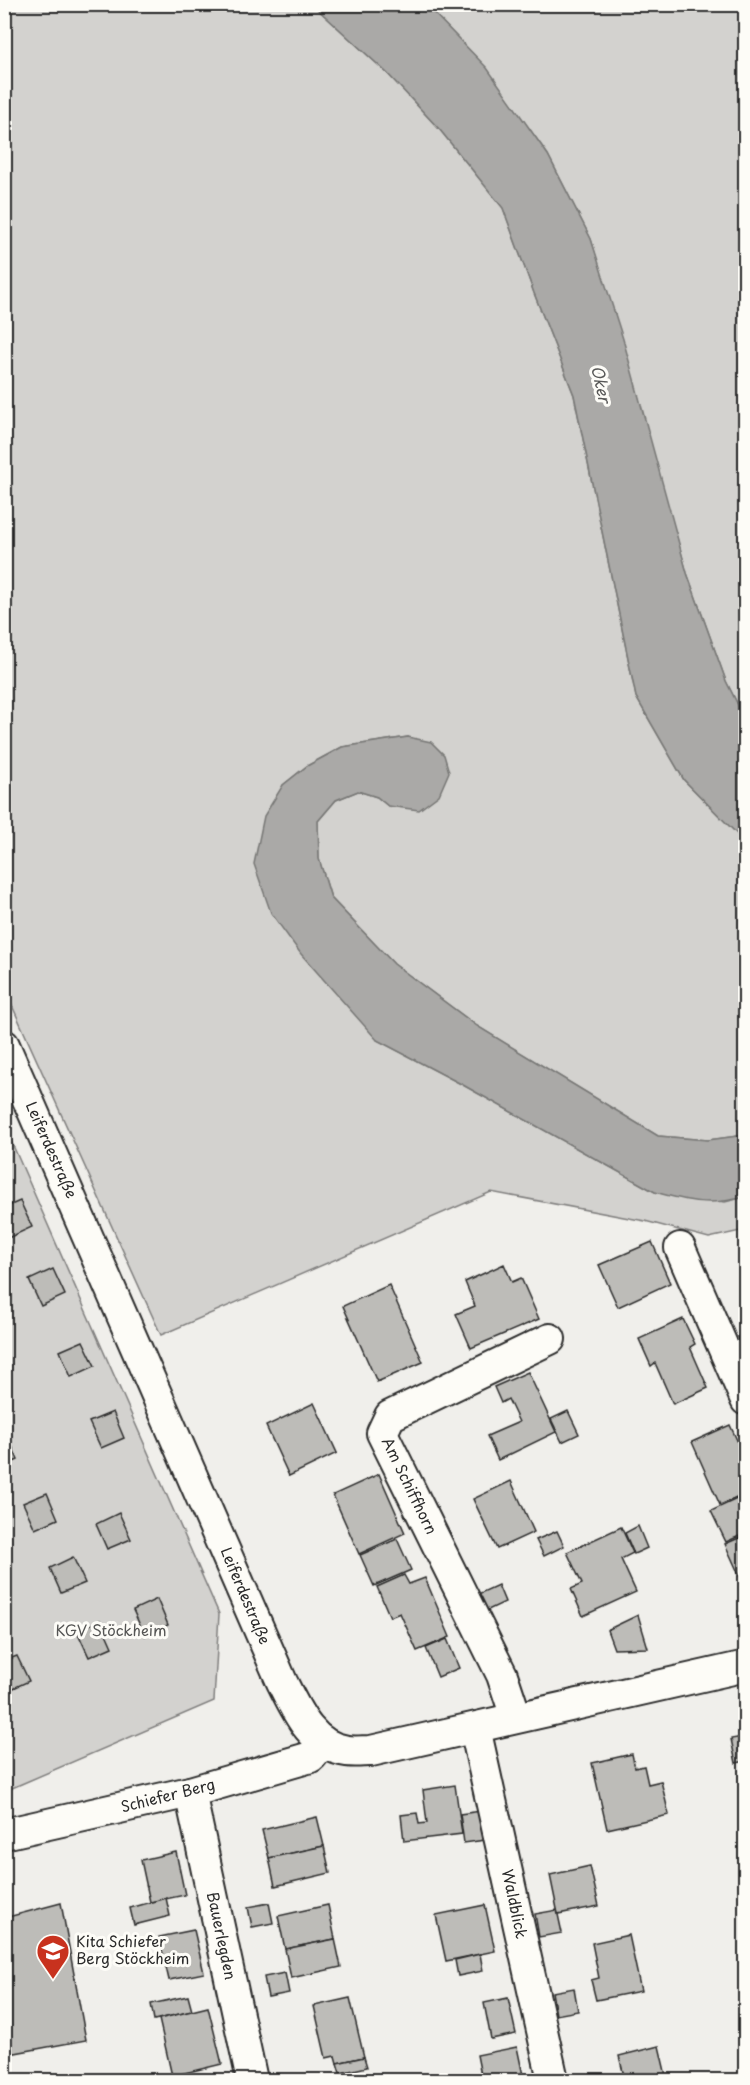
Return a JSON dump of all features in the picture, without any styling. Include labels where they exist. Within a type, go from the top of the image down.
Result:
[{"type":"street","name":"Leiferdestraße","points":[[4,1045],[282,1682],[303,1722],[323,1742],[346,1751],[371,1751],[746,1666]]},
{"type":"street","points":[[680,1248],[746,1400]]},
{"type":"street","name":"Am Schiffhorn","points":[[516,1717],[502,1676],[382,1433],[390,1416],[550,1340]]},
{"type":"street","name":"Waldblick","points":[[475,1728],[553,2080]]},
{"type":"street","name":"Schiefer Berg","points":[[4,1834],[190,1792],[311,1757],[323,1742]]},
{"type":"street","name":"Bauerlegden","points":[[190,1792],[252,2080]]},
{"type":"green space","points":[[4,5],[313,5],[387,73],[440,130],[503,208],[574,395],[636,697],[684,780],[745,842],[745,1135],[708,1140],[658,1136],[477,1026],[394,964],[331,898],[319,859],[318,821],[336,800],[358,791],[377,797],[388,806],[408,737],[342,747],[307,766],[283,785],[377,1040],[655,1192],[725,1202],[745,1197],[745,1230],[709,1238],[645,1221],[491,1192],[161,1335],[5,990]]},
{"type":"green space","points":[[426,5],[745,5],[745,719],[726,681],[687,573],[591,239],[548,155],[487,69]]},
{"type":"green space","name":"KGV Stöckheim","points":[[4,1125],[219,1614],[214,1701],[5,1791]]},
{"type":"water","name":"Oker","points":[[313,5],[426,5],[487,68],[548,155],[591,239],[623,339],[687,573],[726,681],[745,719],[745,842],[684,780],[636,697],[574,395],[503,208],[440,130],[387,73]]},
{"type":"water","points":[[408,737],[431,742],[444,755],[449,772],[439,795],[419,810],[388,806],[377,797],[358,791],[336,800],[318,821],[319,859],[331,898],[394,964],[477,1026],[658,1136],[708,1140],[745,1135],[745,1197],[700,1202],[655,1192],[377,1040],[301,954],[271,913],[254,864],[264,816],[283,785],[307,766],[342,747]]},
{"type":"building","points":[[20,1201],[32,1227],[8,1238],[4,1230],[4,1208]]},
{"type":"building","points":[[652,1242],[670,1283],[618,1307],[599,1265]]},
{"type":"building","points":[[504,1264],[512,1282],[521,1278],[539,1319],[471,1348],[456,1314],[475,1306],[465,1282]]},
{"type":"building","points":[[53,1269],[65,1295],[41,1306],[29,1280]]},
{"type":"building","points":[[389,1285],[423,1362],[377,1382],[343,1306]]},
{"type":"building","points":[[683,1319],[695,1344],[690,1347],[708,1388],[673,1404],[655,1363],[651,1366],[639,1339]]},
{"type":"building","points":[[83,1341],[95,1366],[71,1377],[60,1351]]},
{"type":"building","points":[[528,1372],[556,1432],[498,1460],[487,1436],[519,1422],[508,1399],[501,1403],[494,1387]]},
{"type":"building","points":[[314,1403],[337,1453],[289,1476],[266,1426]]},
{"type":"building","points":[[568,1411],[579,1434],[562,1442],[551,1419]]},
{"type":"building","points":[[113,1412],[124,1438],[101,1448],[89,1422]]},
{"type":"building","points":[[730,1425],[746,1460],[746,1494],[720,1505],[692,1442]]},
{"type":"building","points":[[7,1434],[18,1460],[4,1466],[4,1435]]},
{"type":"building","points":[[379,1474],[405,1533],[359,1554],[333,1495]]},
{"type":"building","points":[[511,1481],[534,1532],[497,1549],[473,1499]]},
{"type":"building","points":[[47,1493],[58,1519],[35,1529],[23,1503]]},
{"type":"building","points":[[741,1497],[746,1508],[746,1533],[726,1542],[711,1511]]},
{"type":"building","points":[[119,1513],[131,1539],[107,1549],[96,1524]]},
{"type":"building","points":[[638,1526],[647,1548],[634,1554],[625,1533]]},
{"type":"building","points":[[621,1527],[633,1553],[621,1559],[636,1592],[583,1616],[571,1589],[582,1584],[567,1552]]},
{"type":"building","points":[[557,1531],[564,1546],[544,1556],[536,1540]]},
{"type":"building","points":[[746,1535],[746,1590],[725,1544]]},
{"type":"building","points":[[397,1539],[411,1570],[374,1586],[360,1555]]},
{"type":"building","points":[[73,1557],[85,1583],[61,1593],[50,1568]]},
{"type":"building","points":[[404,1575],[409,1584],[425,1578],[450,1637],[417,1651],[400,1613],[390,1617],[377,1587]]},
{"type":"building","points":[[498,1585],[505,1602],[486,1611],[478,1594]]},
{"type":"building","points":[[157,1599],[168,1625],[145,1636],[133,1610]]},
{"type":"building","points":[[638,1615],[648,1648],[614,1649],[607,1630]]},
{"type":"building","points":[[100,1620],[112,1647],[89,1657],[77,1631]]},
{"type":"building","points":[[447,1639],[459,1668],[438,1677],[426,1648]]},
{"type":"building","points":[[17,1656],[29,1681],[5,1692],[4,1661]]},
{"type":"building","points":[[746,1721],[746,1761],[736,1763],[731,1739],[743,1737],[739,1723]]},
{"type":"building","points":[[632,1754],[635,1768],[644,1766],[648,1784],[661,1781],[669,1815],[607,1829],[592,1763]]},
{"type":"building","points":[[455,1785],[462,1834],[404,1841],[401,1815],[417,1813],[419,1824],[427,1823],[423,1790]]},
{"type":"building","points":[[481,1811],[485,1840],[464,1843],[460,1814]]},
{"type":"building","points":[[317,1817],[324,1846],[269,1858],[262,1830]]},
{"type":"building","points":[[324,1846],[330,1873],[275,1886],[269,1858]]},
{"type":"building","points":[[176,1852],[185,1895],[150,1902],[141,1860]]},
{"type":"building","points":[[590,1866],[599,1906],[558,1914],[550,1875]]},
{"type":"building","points":[[166,1898],[170,1916],[134,1925],[130,1908]]},
{"type":"building","name":"Kita Schiefer Berg Stöckheim","points":[[61,1903],[86,2040],[4,2055],[4,1918]]},
{"type":"building","points":[[269,1903],[273,1923],[252,1927],[248,1907]]},
{"type":"building","points":[[328,1905],[335,1939],[285,1949],[278,1916]]},
{"type":"building","points":[[485,1905],[495,1951],[446,1961],[436,1915]]},
{"type":"building","points":[[557,1910],[562,1933],[539,1937],[535,1914]]},
{"type":"building","points":[[194,1930],[204,1973],[169,1980],[159,1937]]},
{"type":"building","points":[[629,1935],[641,1991],[596,2000],[591,1980],[599,1978],[592,1943]]},
{"type":"building","points":[[335,1939],[341,1967],[291,1978],[285,1949]]},
{"type":"building","points":[[480,1954],[483,1971],[458,1976],[455,1960]]},
{"type":"building","points":[[285,1973],[289,1993],[268,1997],[264,1977]]},
{"type":"building","points":[[574,1988],[578,2011],[556,2015],[552,1992]]},
{"type":"building","points":[[188,1996],[192,2011],[154,2020],[151,2004]]},
{"type":"building","points":[[350,1998],[364,2057],[337,2063],[335,2056],[326,2058],[314,2006]]},
{"type":"building","points":[[508,1998],[516,2034],[491,2039],[484,2003]]},
{"type":"building","points":[[208,2007],[222,2064],[172,2076],[159,2019]]},
{"type":"building","points":[[659,2046],[667,2080],[625,2080],[619,2056]]},
{"type":"building","points":[[517,2047],[524,2080],[482,2080],[477,2055]]},
{"type":"building","points":[[364,2057],[367,2067],[340,2073],[337,2063]]},
{"type":"building","points":[[207,2075],[208,2080],[181,2080]]},
{"type":"place","name":"Kita Schiefer Berg Stöckheim","points":[[53,1980]]}]
